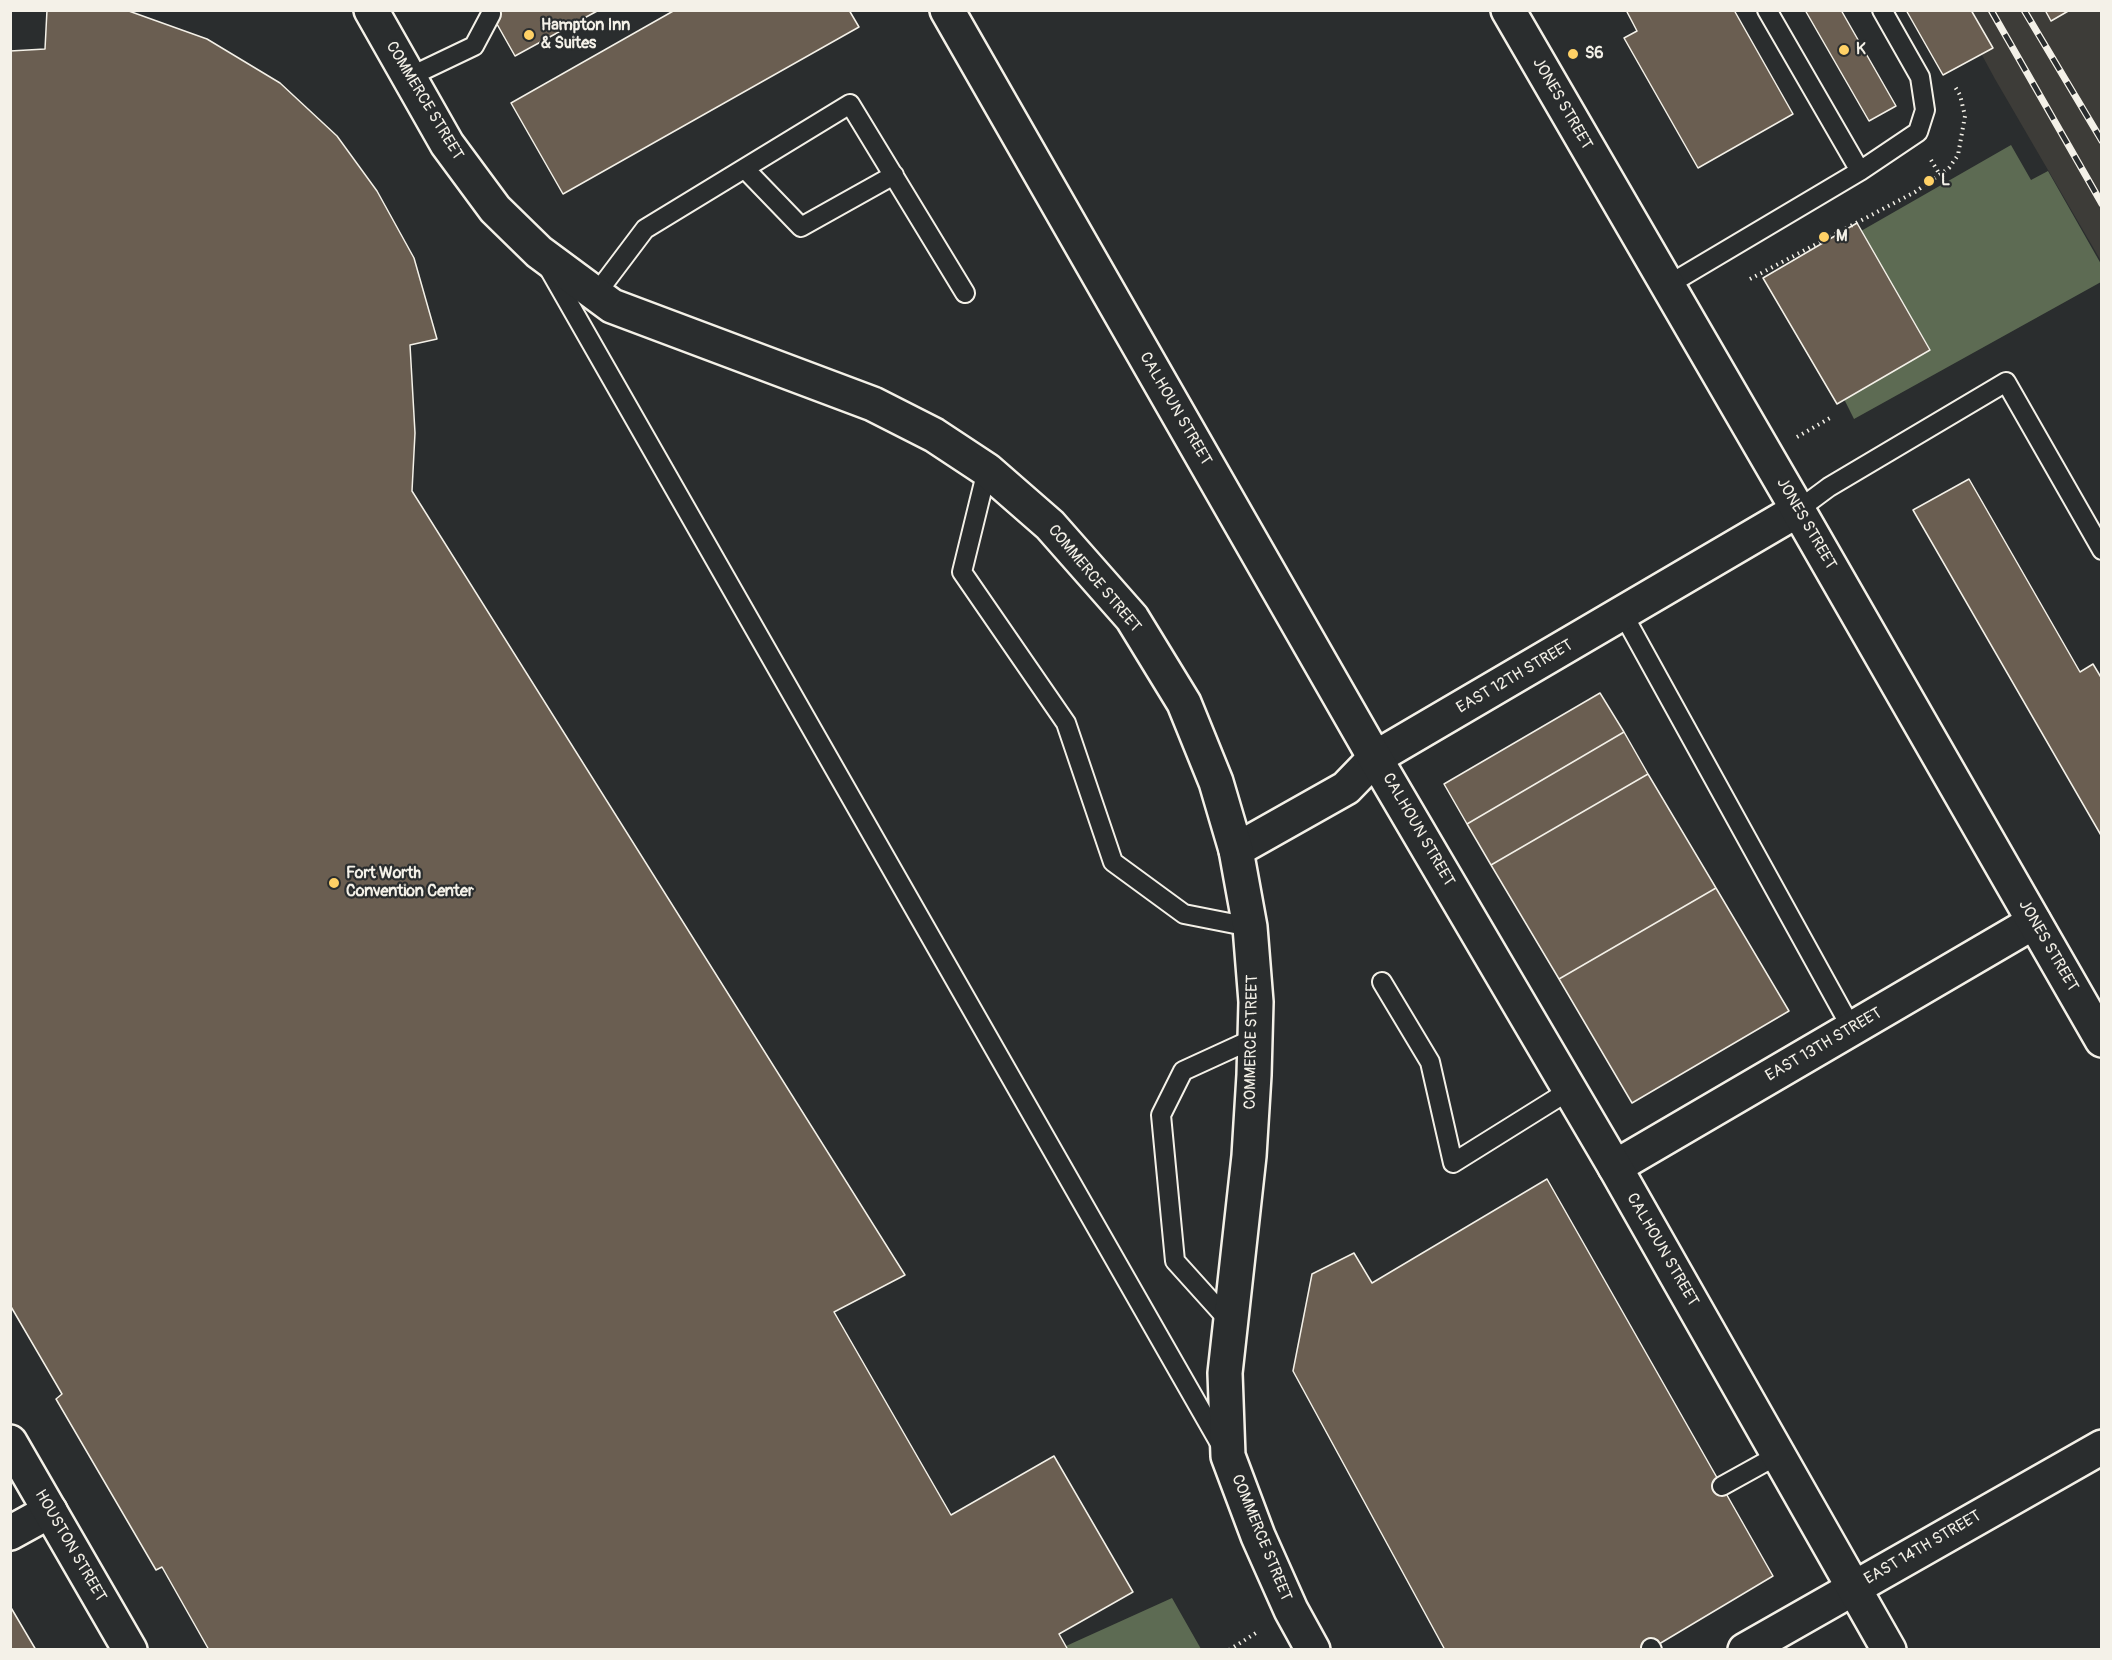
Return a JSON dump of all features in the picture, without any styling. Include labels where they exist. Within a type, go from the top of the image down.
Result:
[{"type":"street","name":"COMMERCE STREET","points":[[370,10],[447,144],[495,209],[539,252],[612,306],[682,335],[873,404],[934,435],[987,470],[1050,525],[1132,618],[1184,703],[1216,782],[1236,850],[1250,927],[1256,1002],[1249,1156],[1225,1373],[1228,1456],[1291,1610],[1313,1650]]},
{"type":"street","name":"CALHOUN STREET","points":[[947,10],[1375,758],[1615,1167],[1889,1650]]},
{"type":"street","name":"JONES STREET","points":[[1508,10],[2102,1040]]},
{"type":"street","name":"EAST 12TH STREET","points":[[1236,850],[1346,788],[1375,758],[1798,510]]},
{"type":"street","name":"EAST 13TH STREET","points":[[1615,1167],[2034,922]]},
{"type":"street","name":"HOUSTON STREET","points":[[10,1442],[130,1650]]},
{"type":"street","name":"EAST 14TH STREET","points":[[1744,1650],[2102,1447]]},
{"type":"street","points":[[10,1533],[50,1511]]},
{"type":"lane","points":[[1767,10],[1860,171]]},
{"type":"lane","points":[[1668,285],[1860,171],[1918,132],[1925,110],[1920,77],[1882,10]]},
{"type":"lane","points":[[407,78],[474,46],[491,14]]},
{"type":"lane","points":[[596,294],[645,229],[850,104],[965,293]]},
{"type":"lane","points":[[745,169],[801,227],[894,175]]},
{"type":"lane","points":[[539,252],[1228,1456]]},
{"type":"lane","points":[[1798,510],[1829,487],[2006,382],[2102,550]]},
{"type":"lane","points":[[987,470],[962,572],[1065,723],[1113,862],[1184,914],[1250,927]]},
{"type":"lane","points":[[1623,614],[1851,1029]]},
{"type":"lane","points":[[1382,982],[1430,1062],[1453,1163],[1570,1090]]},
{"type":"lane","points":[[1230,1322],[1175,1261],[1161,1115],[1183,1071],[1255,1038]]},
{"type":"lane","points":[[1722,1486],[1778,1455]]},
{"type":"path","points":[[1796,444],[1794,438],[1830,418]]},
{"type":"shaded area","points":[[1958,11],[2101,11],[2101,261],[1995,79]]},
{"type":"green space","points":[[2011,145],[2031,180],[2048,171],[2101,264],[2101,282],[1854,419],[1844,399],[1930,349],[1861,231]]},
{"type":"green space","points":[[1172,1598],[1201,1649],[1068,1650],[1066,1646]]},
{"type":"building","name":"Fort Worth Convention Center","points":[[47,10],[126,10],[207,39],[280,83],[337,136],[377,191],[414,258],[437,339],[410,345],[415,433],[412,491],[905,1275],[834,1312],[951,1515],[1054,1456],[1133,1592],[1059,1634],[1068,1650],[209,1650],[162,1567],[156,1570],[56,1399],[62,1394],[10,1305],[10,51],[45,49]]},
{"type":"building","name":"Hampton Inn & Suites","points":[[489,10],[599,10],[515,56]]},
{"type":"building","points":[[675,10],[849,10],[859,27],[563,194],[511,103]]},
{"type":"building","points":[[1626,10],[1734,10],[1793,114],[1698,168],[1624,38],[1637,31]]},
{"type":"building","points":[[1805,10],[1841,10],[1896,106],[1869,121]]},
{"type":"building","points":[[1906,10],[1971,10],[1993,48],[1943,75]]},
{"type":"building","points":[[2045,10],[2070,10],[2051,21]]},
{"type":"building","points":[[1857,223],[1930,350],[1837,404],[1763,278]]},
{"type":"building","points":[[1969,479],[2080,672],[2093,664],[2102,679],[2102,837],[1913,510]]},
{"type":"building","points":[[1600,693],[1624,732],[1467,824],[1444,784]]},
{"type":"building","points":[[1624,732],[1648,774],[1491,865],[1467,824]]},
{"type":"building","points":[[1648,774],[1716,888],[1559,979],[1491,865]]},
{"type":"building","points":[[1716,888],[1789,1011],[1632,1103],[1559,979]]},
{"type":"building","points":[[1547,1179],[1773,1576],[1649,1650],[1445,1650],[1293,1371],[1312,1274],[1354,1253],[1372,1283]]},
{"type":"building","points":[[10,1606],[36,1650],[10,1650]]},
{"type":"railway","points":[[1991,10],[2102,204]]},
{"type":"railway","points":[[2024,10],[2102,141]]},
{"type":"place","name":"Hampton Inn & Suites","points":[[529,35]]},
{"type":"place","name":"K","points":[[1844,50]]},
{"type":"place","name":"S6","points":[[1573,54]]},
{"type":"place","name":"L","points":[[1929,181]]},
{"type":"place","name":"M","points":[[1824,237]]},
{"type":"place","name":"Fort Worth Convention Center","points":[[334,883]]}]
